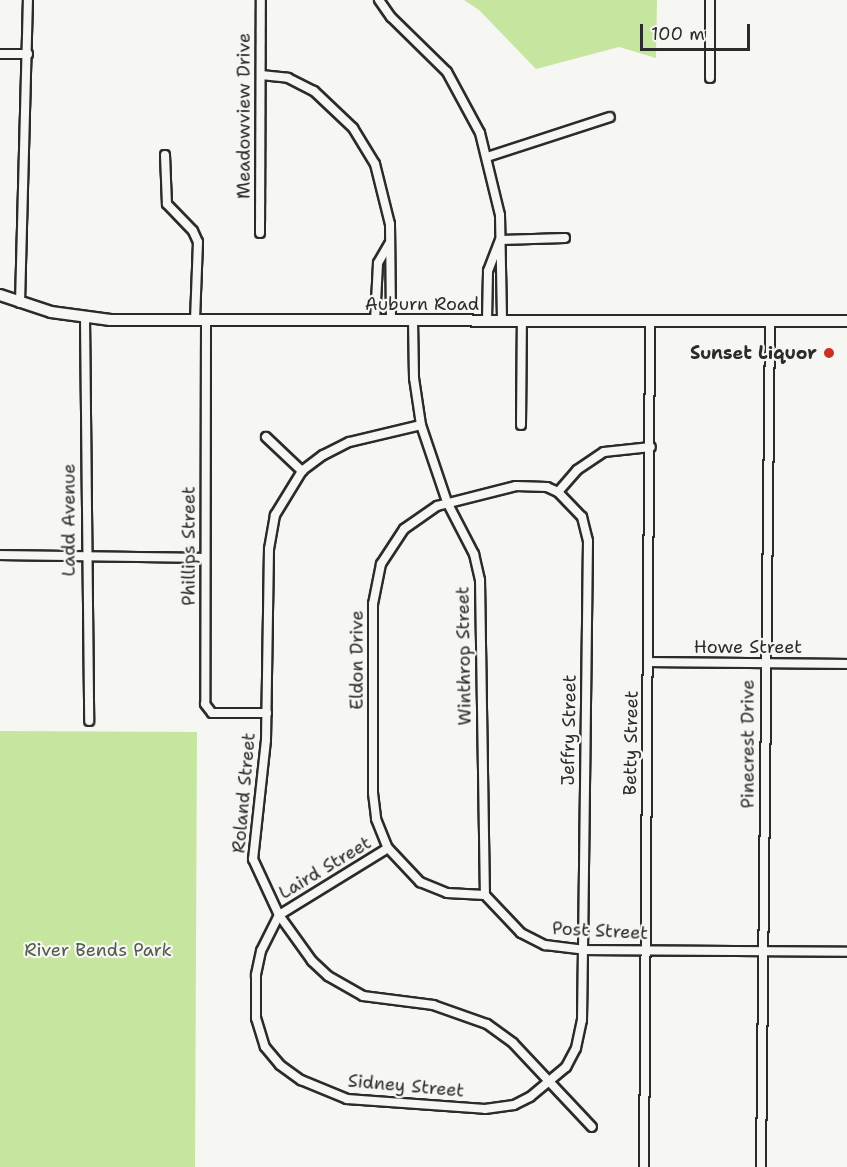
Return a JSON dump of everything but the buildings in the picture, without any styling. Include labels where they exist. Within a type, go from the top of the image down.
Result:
[{"type":"main road","name":"Auburn Road","points":[[0,295],[20,303],[85,318],[200,321],[847,321]]},
{"type":"street","points":[[20,303],[28,0]]},
{"type":"street","name":"Meadowview Drive","points":[[260,232],[261,0]]},
{"type":"street","points":[[379,0],[391,17],[447,72],[472,114],[497,193],[501,240],[502,321]]},
{"type":"street","points":[[710,0],[710,78]]},
{"type":"street","points":[[0,54],[28,54]]},
{"type":"street","points":[[261,75],[302,83],[353,128],[382,182],[390,224],[391,321]]},
{"type":"street","points":[[487,157],[610,117]]},
{"type":"street","name":"Phillips Street","points":[[165,155],[167,204],[193,231],[198,242],[205,558],[205,704],[212,712],[267,713]]},
{"type":"street","points":[[501,240],[565,238]]},
{"type":"street","points":[[487,320],[488,271],[501,240]]},
{"type":"street","points":[[375,321],[378,263],[389,244]]},
{"type":"street","name":"Ladd Avenue","points":[[85,318],[88,721]]},
{"type":"street","name":"Winthrop Street","points":[[413,320],[414,378],[421,425],[447,502],[470,544],[480,580],[485,895]]},
{"type":"street","points":[[521,425],[522,320]]},
{"type":"street","name":"Betty Street","points":[[644,1167],[651,447],[650,320]]},
{"type":"street","name":"Pinecrest Drive","points":[[761,1167],[770,321]]},
{"type":"street","name":"Roland Street","points":[[421,425],[350,442],[323,454],[302,471],[280,504],[270,535],[267,713],[254,859],[279,915],[312,961],[345,986],[378,1000],[433,1005],[471,1015],[507,1038],[592,1128]]},
{"type":"street","points":[[266,438],[302,471]]},
{"type":"street","points":[[447,502],[522,485],[547,487],[558,492],[577,470],[604,452],[651,447]]},
{"type":"street","name":"Jeffry Street","points":[[550,1083],[570,1061],[579,1040],[583,950],[588,541],[582,517],[558,492]]},
{"type":"street","name":"Eldon Drive","points":[[388,848],[376,819],[373,793],[375,588],[387,552],[404,529],[426,511],[447,502]]},
{"type":"street","points":[[0,555],[205,558]]},
{"type":"street","name":"Howe Street","points":[[649,662],[847,664]]},
{"type":"street","points":[[388,848],[410,874],[433,888],[485,895]]},
{"type":"street","name":"Laird Street","points":[[279,915],[388,848]]},
{"type":"street","name":"Post Street","points":[[485,895],[507,921],[534,941],[583,950],[847,952]]},
{"type":"street","name":"Sidney Street","points":[[279,915],[258,962],[256,1018],[270,1055],[301,1080],[358,1101],[485,1109],[514,1104],[550,1083]]},
{"type":"green space","points":[[464,0],[657,0],[656,58],[619,47],[536,69],[479,10]]},
{"type":"green space","name":"River Bends Park","points":[[0,731],[197,732],[195,1167],[0,1167]]},
{"type":"place","name":"Sunset Liquor","points":[[829,353]]}]
